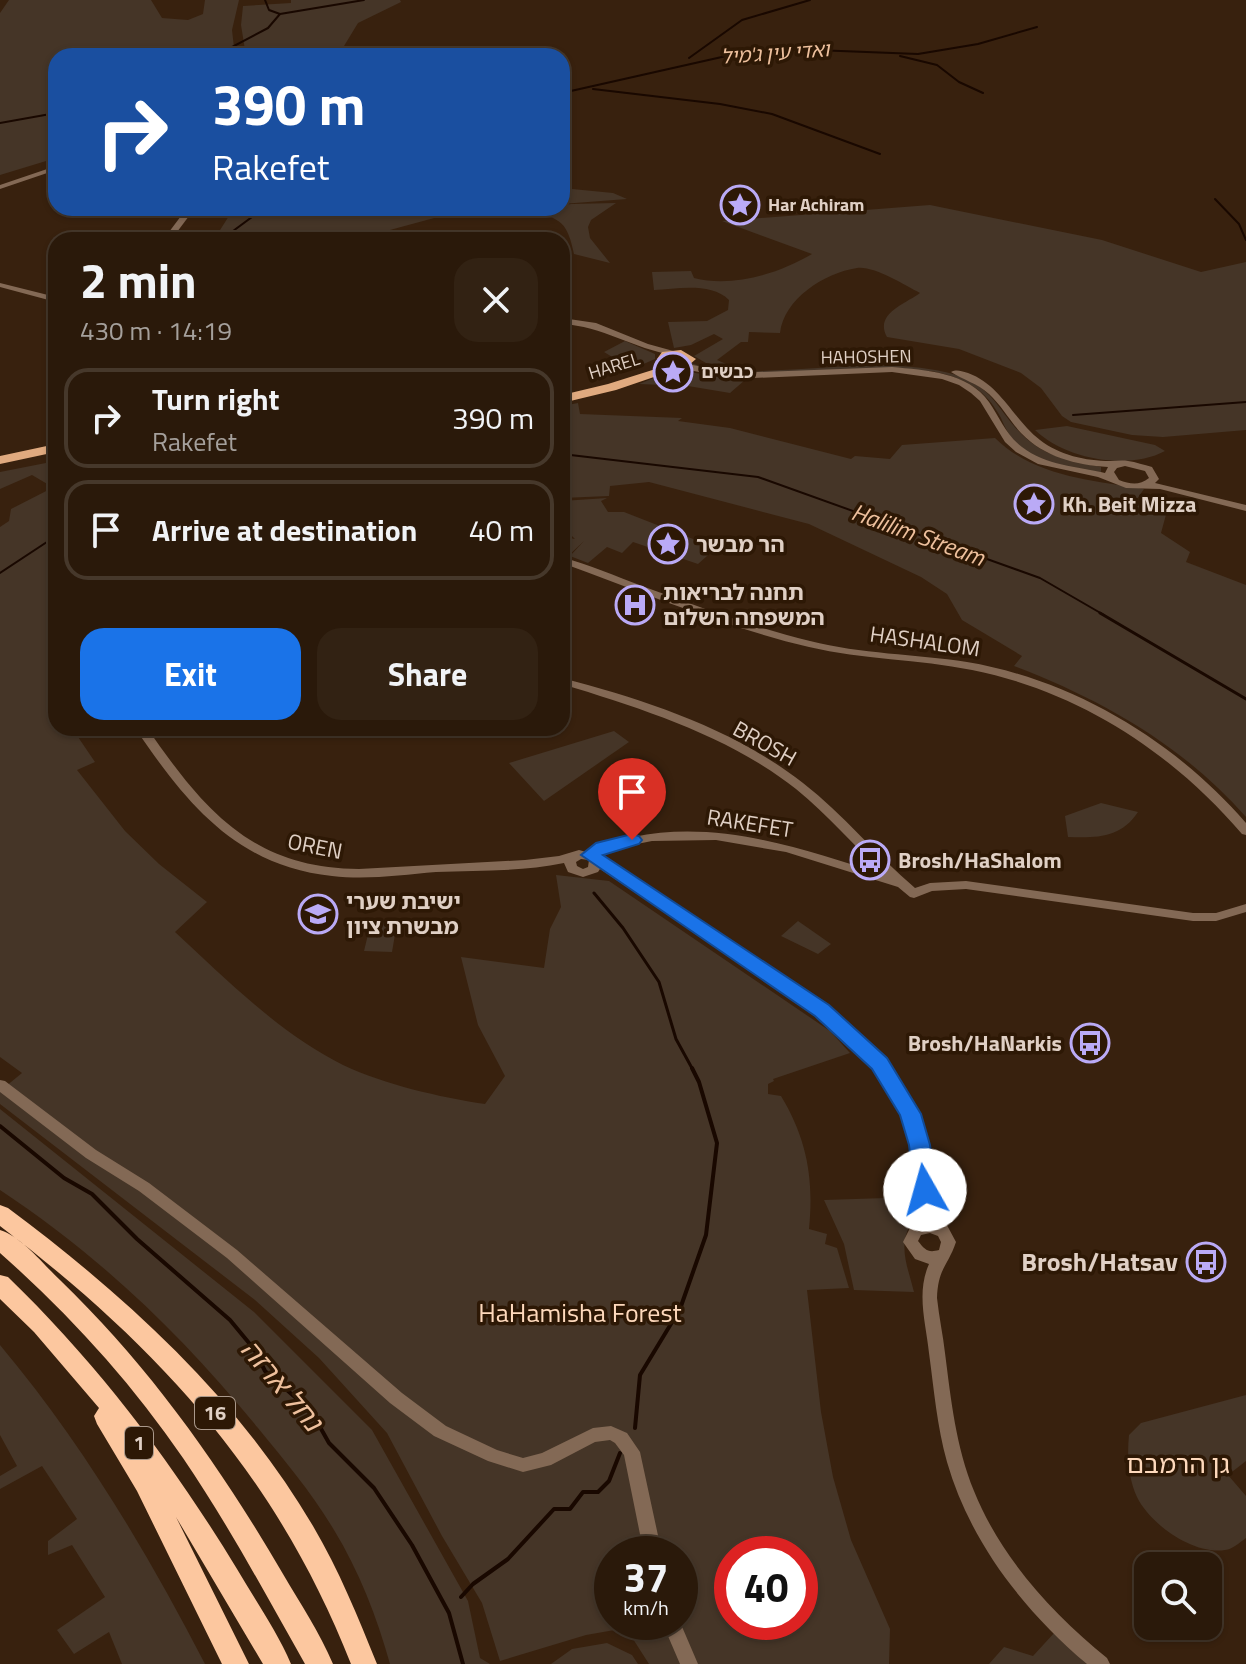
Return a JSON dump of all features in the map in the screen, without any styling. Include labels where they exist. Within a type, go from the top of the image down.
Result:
[{"type":"highway","name":"16","points":[[0,1214],[119,1310],[167,1358],[211,1409],[270,1483],[298,1526],[330,1584],[364,1664]]},
{"type":"highway","name":"1","points":[[0,1239],[77,1312],[170,1419],[238,1521],[320,1664]]},
{"type":"highway","name":"1","points":[[0,1284],[91,1381],[148,1454],[203,1537],[278,1664]]},
{"type":"highway","points":[[25,1309],[104,1412],[139,1471],[236,1664]]},
{"type":"main road","name":"HAREL","points":[[570,395],[612,387],[668,358],[690,359]]},
{"type":"main road","points":[[0,460],[48,450]]},
{"type":"main road","points":[[0,467],[48,456]]},
{"type":"street","points":[[0,187],[48,171]]},
{"type":"street","points":[[0,285],[48,298]]},
{"type":"street","name":"HAHOSHEN","points":[[570,322],[601,325],[668,358],[736,376],[892,371],[943,376],[963,382],[981,394],[1011,443],[1030,457],[1057,468],[1112,478],[1129,486],[1144,486]]},
{"type":"street","name":"HAHOSHEN","points":[[690,359],[729,369],[890,364],[948,370],[972,377],[994,391],[1026,432],[1041,445],[1085,461],[1137,464],[1152,472]]},
{"type":"street","points":[[1112,478],[1111,468],[1119,464]]},
{"type":"street","points":[[1144,486],[1154,480],[1152,472]]},
{"type":"street","points":[[1152,472],[1166,479],[1246,500]]},
{"type":"street","points":[[1144,486],[1160,486],[1246,508]]},
{"type":"street","name":"HASHALOM","points":[[570,563],[811,645],[974,667],[1037,684],[1124,726],[1201,784],[1246,831]]},
{"type":"street","name":"BROSH","points":[[570,684],[665,716],[764,762],[818,801],[914,894],[930,887],[966,885],[1068,902],[1193,917],[1216,917],[1246,908]]},
{"type":"street","name":"OREN","points":[[147,736],[183,789],[210,817],[256,850],[285,862],[314,870],[343,872],[538,863],[575,856]]},
{"type":"street","name":"RAKEFET","points":[[575,856],[593,858],[603,847],[632,840],[692,835],[766,843],[902,884]]},
{"type":"street","points":[[572,869],[568,864],[575,856]]},
{"type":"street","points":[[587,872],[594,869],[593,858]]},
{"type":"street","points":[[593,858],[822,1011],[867,1049],[890,1077],[910,1114],[919,1145],[927,1201],[924,1220],[910,1242],[930,1297]]},
{"type":"street","name":"OREN","points":[[538,863],[611,875],[632,883]]},
{"type":"street","points":[[0,1085],[232,1254],[396,1398],[440,1431],[494,1456],[523,1465],[545,1460],[593,1435],[611,1433],[621,1438],[635,1460],[650,1536]]},
{"type":"street","points":[[927,1201],[949,1246],[930,1276],[930,1297],[943,1398],[955,1461],[965,1491],[981,1525],[1035,1601],[1070,1640],[1101,1664]]},
{"type":"street","points":[[916,1230],[930,1227],[943,1232]]},
{"type":"street","points":[[915,1251],[925,1257],[942,1256]]},
{"type":"street","points":[[679,1640],[689,1664]]},
{"type":"green space","points":[[9,0],[151,0],[162,18],[188,20],[203,14],[205,0],[239,0],[232,30],[234,48],[48,48],[48,160],[0,175],[0,13]]},
{"type":"green space","points":[[291,0],[401,2],[358,23],[344,46],[350,48],[245,48],[241,25],[243,6],[291,3]]},
{"type":"green space","points":[[570,189],[613,193],[627,199],[570,203]]},
{"type":"green space","points":[[616,203],[591,220],[588,227],[590,238],[610,263],[574,254],[570,232],[546,216],[570,216],[571,204]]},
{"type":"green space","points":[[930,205],[1102,240],[1201,272],[1246,262],[1246,430],[1163,437],[1132,435],[1071,422],[1062,416],[1041,388],[1021,373],[959,349],[887,337],[884,329],[888,316],[920,293],[864,268],[832,275],[808,290],[789,309],[780,333],[749,332],[748,342],[741,342],[717,360],[731,366],[706,363],[694,356],[723,339],[714,334],[691,345],[674,348],[668,322],[707,321],[728,310],[729,300],[722,294],[703,289],[654,290],[652,272],[691,271],[694,278],[709,281],[739,280],[785,268],[812,254],[722,221]]},
{"type":"green space","points":[[229,216],[442,216],[383,232],[219,232]]},
{"type":"green space","points":[[625,341],[655,354],[655,359],[632,369],[604,352]]},
{"type":"green space","points":[[691,363],[735,371],[905,366],[945,372],[976,384],[996,402],[1020,433],[1039,448],[1065,459],[1101,467],[1101,472],[1041,459],[1019,446],[981,392],[943,374],[931,371],[728,374],[687,365]]},
{"type":"green space","points":[[674,370],[745,380],[730,393],[688,386],[639,384]]},
{"type":"green space","points":[[578,403],[580,414],[682,418],[678,421],[730,428],[851,459],[855,456],[890,459],[902,445],[995,438],[1011,451],[1046,469],[1144,489],[1137,499],[1167,511],[1161,533],[1190,552],[1186,562],[1246,585],[1246,817],[1196,768],[1139,727],[1078,694],[1014,666],[1022,656],[962,620],[947,594],[921,577],[809,524],[649,482],[610,486],[609,496],[570,498],[570,404]]},
{"type":"green space","points":[[1067,426],[1155,445],[1165,451],[1133,460],[1097,459],[1063,448],[1035,430]]},
{"type":"green space","points":[[48,463],[48,484],[32,475],[0,489],[0,472]]},
{"type":"green space","name":"HaHamisha Forest","points":[[48,490],[48,736],[78,736],[95,762],[77,770],[125,831],[159,864],[207,902],[175,932],[275,1022],[320,1052],[343,1065],[395,1084],[485,1104],[505,1076],[478,1025],[461,957],[544,968],[550,929],[561,907],[556,875],[609,881],[830,1031],[850,1053],[773,1079],[768,1084],[768,1094],[781,1096],[803,1144],[809,1176],[809,1229],[827,1234],[825,1244],[837,1248],[849,1288],[807,1290],[821,1412],[833,1477],[851,1540],[890,1629],[889,1664],[649,1664],[634,1640],[698,1640],[698,1536],[594,1536],[594,1634],[500,1661],[482,1603],[387,1433],[319,1358],[255,1300],[0,1104],[0,1091],[22,1073],[0,1057],[0,527],[9,521],[11,509]]},
{"type":"green space","points":[[607,498],[601,501],[608,512],[624,512],[716,548],[698,564],[633,542],[622,553],[607,547],[588,563],[570,556],[584,541],[570,554],[570,538],[575,539],[570,534],[570,500]]},
{"type":"green space","points":[[614,731],[629,742],[544,801],[509,763]]},
{"type":"green space","points":[[1101,803],[1138,812],[1124,827],[1108,835],[1068,837],[1065,816]]},
{"type":"green space","points":[[798,921],[831,944],[818,954],[781,936]]},
{"type":"green space","points":[[371,922],[397,923],[392,952],[364,951]]},
{"type":"green space","points":[[0,1109],[254,1312],[372,1430],[468,1601],[480,1658],[490,1664],[390,1664],[366,1595],[343,1546],[326,1516],[258,1428],[199,1361],[138,1299],[72,1242],[0,1190]]},
{"type":"green space","points":[[917,1197],[917,1216],[906,1234],[905,1243],[906,1262],[914,1292],[854,1290],[844,1244],[824,1200]]},
{"type":"green space","points":[[0,1345],[58,1420],[111,1498],[205,1664],[122,1664],[109,1632],[74,1654],[57,1630],[105,1597],[72,1545],[48,1555],[48,1541],[77,1519],[42,1466],[0,1489],[0,1476],[17,1466],[0,1435]]},
{"type":"green space","name":"גן הרמבם","points":[[1246,1395],[1246,1461],[1228,1475],[1246,1496],[1246,1538],[1228,1549],[1200,1548],[1174,1536],[1143,1507],[1130,1474],[1129,1435],[1141,1423]]},
{"type":"green space","points":[[1055,1632],[1090,1664],[989,1664],[1004,1647],[1033,1656]]},
{"type":"green space","points":[[607,1643],[632,1655],[638,1664],[551,1664],[572,1649]]},
{"type":"waterway","points":[[265,0],[269,10],[280,14]]},
{"type":"waterway","points":[[280,14],[364,0]]},
{"type":"waterway","points":[[689,58],[742,20],[810,0]]},
{"type":"waterway","points":[[230,48],[268,28],[280,14]]},
{"type":"waterway","name":"ואדי עין ג'מיל","points":[[570,91],[744,52],[789,49],[918,54],[978,44],[1037,27]]},
{"type":"waterway","points":[[900,56],[937,65],[959,82],[983,93]]},
{"type":"waterway","points":[[593,89],[720,104],[772,114],[880,154]]},
{"type":"waterway","points":[[0,123],[48,114]]},
{"type":"waterway","points":[[1215,199],[1239,224],[1246,240]]},
{"type":"waterway","points":[[232,232],[253,216]]},
{"type":"waterway","points":[[1073,415],[1246,402]]},
{"type":"waterway","name":"Halilim Stream","points":[[570,455],[758,477],[1040,578],[1104,615]]},
{"type":"waterway","name":"נחל ארזה","points":[[0,573],[48,541]]},
{"type":"waterway","name":"Halilim Stream","points":[[1100,613],[1246,699]]},
{"type":"waterway","points":[[594,893],[623,928],[659,982],[676,1039],[693,1070]]},
{"type":"waterway","points":[[635,1428],[640,1375],[680,1309],[706,1235],[717,1143],[693,1070]]},
{"type":"waterway","name":"נחל ארזה","points":[[0,1126],[64,1178],[92,1194],[137,1239],[230,1320],[254,1349],[265,1371],[311,1411],[329,1443],[374,1488],[412,1545],[449,1613],[463,1664]]},
{"type":"waterway","points":[[461,1597],[473,1584],[508,1559],[554,1509],[570,1509],[583,1492],[598,1492],[609,1481],[620,1453]]},
{"type":"place","name":"Har Achiram","points":[[740,205]]},
{"type":"place","name":"כבשים","points":[[673,372]]},
{"type":"place","name":"Kh. Beit Mizza","points":[[1034,504]]},
{"type":"place","name":"הר מבשר","points":[[668,544]]},
{"type":"place","name":"תחנה לבריאות המשפחה השלום","points":[[635,605]]},
{"type":"place","name":"Brosh/HaShalom","points":[[870,860]]},
{"type":"place","name":"ישיבת שערי מבשרת ציון","points":[[318,914]]},
{"type":"place","name":"Brosh/HaNarkis","points":[[1090,1043]]},
{"type":"place","name":"Brosh/Hatsav","points":[[1206,1262]]},
{"type":"route","points":[[632,840],[603,847],[590,855],[822,1011],[880,1063],[910,1114],[919,1145],[925,1190]]}]
